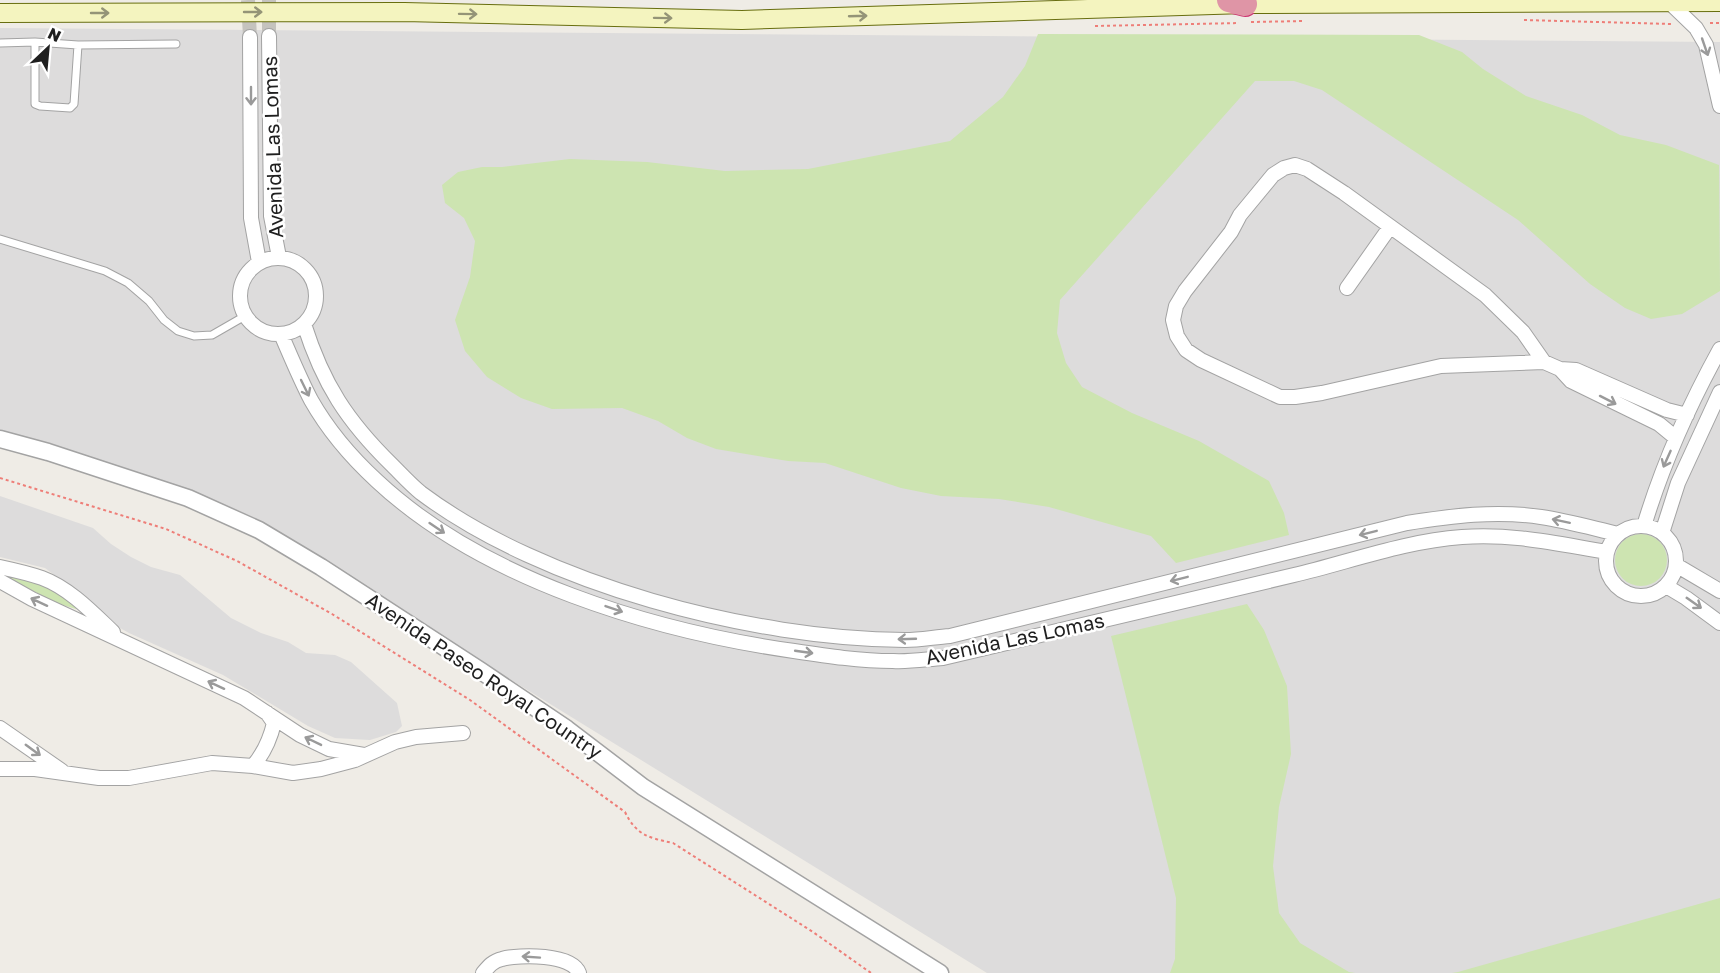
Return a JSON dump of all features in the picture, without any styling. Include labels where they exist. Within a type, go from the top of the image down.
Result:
[{"type":"main road","points":[[404,12],[455,0]]},
{"type":"main road","points":[[0,13],[404,12],[742,20],[1237,2],[1720,2]]},
{"type":"street","points":[[1669,2],[1696,28],[1706,45],[1720,106]]},
{"type":"street","name":"Avenida Las Lomas","points":[[269,36],[272,216],[279,257]]},
{"type":"street","name":"Avenida Las Lomas","points":[[250,37],[251,219],[259,262]]},
{"type":"street","points":[[1544,362],[1523,332],[1485,296],[1344,193],[1307,169],[1295,165],[1284,168],[1273,175],[1240,215],[1231,232],[1185,291],[1176,306],[1173,320],[1186,350],[1201,360],[1280,397],[1322,393],[1441,366],[1544,362],[1560,369],[1576,370],[1667,410],[1687,415]]},
{"type":"street","points":[[1347,288],[1390,227]]},
{"type":"street","points":[[279,257],[290,259],[309,272],[317,294],[316,305],[304,324],[294,332],[281,334],[260,330],[252,324],[240,305],[239,292],[242,280],[249,270],[259,262],[279,257]]},
{"type":"street","name":"Avenida Las Lomas","points":[[304,324],[315,358],[330,389],[354,424],[420,492],[465,522],[568,572],[626,592],[697,612],[771,627],[844,638],[907,640],[950,636],[1407,523],[1459,515],[1500,514],[1540,517],[1618,534]]},
{"type":"street","name":"Avenida Las Lomas","points":[[281,334],[312,401],[337,437],[375,479],[401,502],[457,541],[558,589],[620,612],[758,646],[894,662],[943,658],[1322,569],[1414,544],[1461,537],[1498,536],[1535,539],[1607,552]]},
{"type":"street","points":[[1644,526],[1659,476],[1720,350]]},
{"type":"street","points":[[1560,369],[1571,381],[1659,424],[1676,438]]},
{"type":"street","points":[[1662,533],[1678,483],[1720,392]]},
{"type":"street","name":"Avenida Paseo Royal Country","points":[[0,439],[48,452],[188,498],[259,530],[321,567],[482,671],[567,729],[643,787],[935,972]]},
{"type":"street","points":[[1407,523],[1414,544]]},
{"type":"street","points":[[1644,526],[1662,533],[1670,542],[1675,553],[1676,565],[1673,576],[1666,586],[1646,596],[1634,596],[1624,592],[1615,585],[1606,564],[1607,552],[1611,543],[1618,534],[1626,529],[1644,526]]},
{"type":"street","points":[[1676,565],[1720,591]]},
{"type":"street","points":[[0,567],[44,578],[66,591],[88,608],[121,640]]},
{"type":"street","points":[[0,581],[32,599],[244,698],[300,735],[329,749],[365,756]]},
{"type":"street","points":[[1666,586],[1720,623]]},
{"type":"street","points":[[253,766],[263,754],[274,723],[267,713]]},
{"type":"street","points":[[0,728],[65,773]]},
{"type":"street","points":[[0,770],[35,769],[99,778],[129,778],[212,763],[253,766],[293,773],[321,769],[365,756],[395,742],[416,737],[463,733]]},
{"type":"street","points":[[483,973],[490,964],[501,959],[519,956],[564,959],[578,969],[579,973]]},
{"type":"lane","points":[[35,42],[35,104],[40,106],[70,108],[74,104],[78,45]]},
{"type":"lane","points":[[0,43],[176,44]]},
{"type":"lane","points":[[0,239],[105,271],[128,284],[149,301],[164,320],[178,331],[194,336],[212,335],[245,316]]},
{"type":"path","points":[[0,478],[166,529],[237,561],[332,614],[470,700],[625,812],[633,828],[655,839],[673,843],[813,932],[871,973]]},
{"type":"shaded area","points":[[0,28],[1720,42],[1720,973],[987,973],[313,558],[243,521],[0,442]]},
{"type":"shaded area","points":[[0,496],[93,528],[131,557],[151,567],[180,575],[231,618],[261,633],[288,642],[306,653],[335,655],[351,662],[397,703],[402,726],[396,732],[370,740],[335,738],[308,726],[223,675],[113,624],[95,606],[45,568],[0,557]]},
{"type":"green space","points":[[1038,34],[1419,35],[1462,52],[1483,69],[1526,96],[1582,115],[1620,135],[1666,145],[1719,165],[1720,291],[1682,314],[1651,319],[1625,308],[1590,284],[1518,220],[1322,90],[1294,81],[1255,81],[1060,300],[1057,333],[1066,363],[1082,387],[1132,413],[1199,441],[1269,481],[1284,513],[1289,535],[1176,563],[1151,536],[1049,507],[999,499],[941,496],[901,488],[825,463],[788,461],[716,449],[687,438],[658,421],[622,408],[552,409],[521,398],[487,377],[465,351],[455,320],[470,277],[475,241],[464,218],[445,203],[442,185],[458,172],[482,167],[502,167],[570,159],[647,162],[725,171],[808,169],[950,141],[1003,97],[1025,66]]},
{"type":"green space","points":[[1636,534],[1646,534],[1660,541],[1667,560],[1660,579],[1646,586],[1636,586],[1626,582],[1619,575],[1615,565],[1615,555],[1619,545],[1626,538]]},
{"type":"green space","points":[[5,574],[44,586],[78,607],[76,609],[56,603]]},
{"type":"green space","points":[[1247,604],[1264,630],[1287,686],[1291,754],[1279,807],[1273,866],[1279,913],[1300,943],[1349,972],[1355,973],[1170,973],[1175,959],[1176,898],[1111,636]]},
{"type":"green space","points":[[1720,898],[1720,973],[1452,973],[1458,972]]},
{"type":"tunnel","points":[[248,0],[250,37]]},
{"type":"tunnel","points":[[269,0],[269,36]]}]
